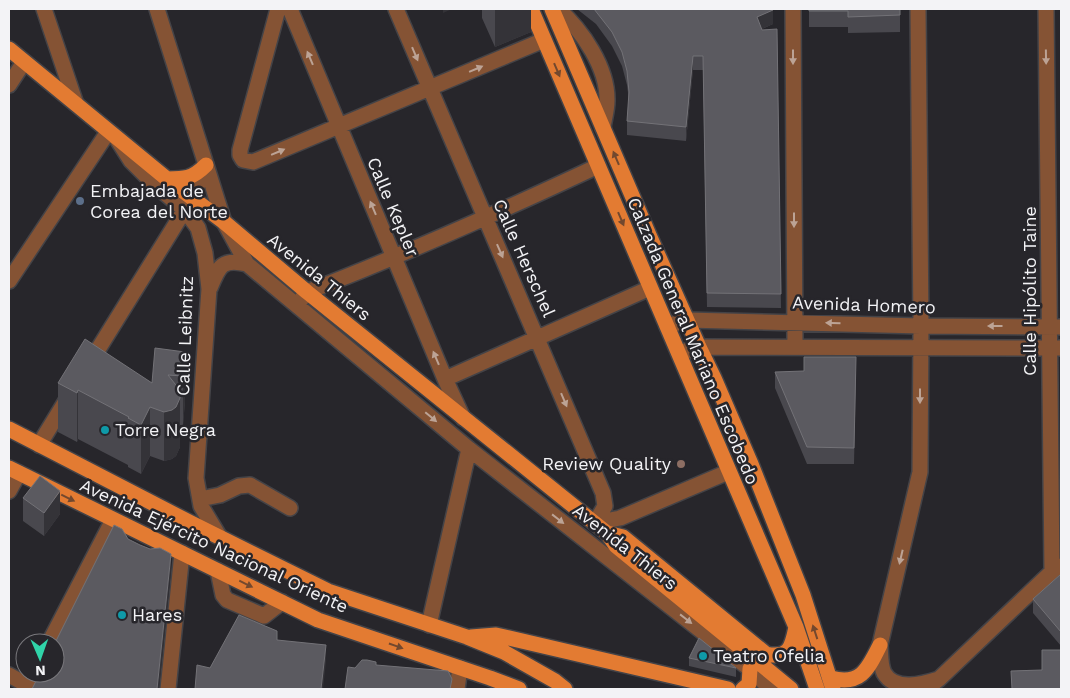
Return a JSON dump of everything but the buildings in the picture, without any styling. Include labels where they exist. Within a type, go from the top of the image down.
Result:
[{"type":"main road","name":"Calzada General Mariano Escobedo","points":[[531,9],[796,627],[817,689]]},
{"type":"main road","name":"Calzada General Mariano Escobedo","points":[[552,9],[687,320],[744,446],[800,586],[832,684]]},
{"type":"main road","name":"Avenida Thiers","points":[[9,49],[167,179],[188,204],[224,222],[307,292],[607,533]]},
{"type":"main road","points":[[167,179],[191,177],[206,165]]},
{"type":"main road","name":"Avenida Ejército Nacional Oriente","points":[[9,429],[328,590],[467,637],[504,652],[555,681],[565,689]]},
{"type":"main road","name":"Avenida Ejército Nacional Oriente","points":[[14,471],[318,620],[519,689]]},
{"type":"main road","points":[[607,533],[623,537],[766,654],[775,656],[784,654],[791,647],[796,627]]},
{"type":"main road","points":[[607,533],[616,546],[791,689]]},
{"type":"main road","points":[[467,637],[496,635],[728,689]]},
{"type":"main road","points":[[832,684],[852,680],[865,671],[880,645]]},
{"type":"main road","points":[[743,689],[749,684],[750,669]]},
{"type":"street","points":[[44,9],[76,104]]},
{"type":"street","points":[[157,9],[224,222],[247,264]]},
{"type":"street","points":[[278,9],[240,150],[243,160],[253,162],[544,40]]},
{"type":"street","name":"Calle Kepler","points":[[290,9],[463,418]]},
{"type":"street","name":"Calle Herschel","points":[[396,9],[538,337],[603,493],[605,506],[594,523]]},
{"type":"street","points":[[558,9],[571,20],[586,39],[604,78],[607,101],[603,128]]},
{"type":"street","points":[[793,9],[795,347]]},
{"type":"street","points":[[918,9],[921,326],[920,472],[880,645],[883,672],[890,680],[910,686],[938,684]]},
{"type":"street","name":"Calle Hipólito Taine","points":[[1046,9],[1056,327],[1056,568]]},
{"type":"street","points":[[9,85],[24,62]]},
{"type":"street","points":[[9,281],[111,134]]},
{"type":"street","name":"Calle Leibnitz","points":[[111,134],[131,161],[154,184],[188,204],[198,228],[205,253],[209,289],[196,478],[201,506],[219,536]]},
{"type":"street","points":[[39,445],[188,204],[206,165]]},
{"type":"street","points":[[295,306],[307,292],[394,258],[598,166]]},
{"type":"street","points":[[209,289],[216,273],[224,264],[234,261],[247,264]]},
{"type":"street","name":"Avenida Thiers","points":[[247,264],[295,306],[469,449],[750,669],[771,689]]},
{"type":"street","points":[[445,379],[650,288]]},
{"type":"street","name":"Avenida Homero","points":[[667,326],[687,320],[921,326],[1056,327]]},
{"type":"street","points":[[679,353],[699,347],[1055,348]]},
{"type":"street","points":[[429,625],[469,449]]},
{"type":"street","points":[[9,491],[14,471]]},
{"type":"street","points":[[594,523],[620,518],[728,472]]},
{"type":"street","points":[[200,499],[220,495],[239,486],[250,485],[290,508]]},
{"type":"street","points":[[119,523],[129,542]]},
{"type":"street","points":[[55,633],[119,523]]},
{"type":"street","points":[[156,557],[177,551],[168,689]]},
{"type":"street","points":[[926,689],[938,684],[1056,568]]},
{"type":"street","points":[[218,570],[223,595],[227,600],[264,616],[282,602]]},
{"type":"street","points":[[457,689],[460,668]]},
{"type":"place","name":"Embajada de Corea del Norte","points":[[80,201]]},
{"type":"place","name":"Torre Negra","points":[[105,430]]},
{"type":"place","name":"Review Quality","points":[[681,464]]},
{"type":"place","name":"Hares","points":[[122,615]]},
{"type":"place","name":"Teatro Ofelia","points":[[703,656]]}]
